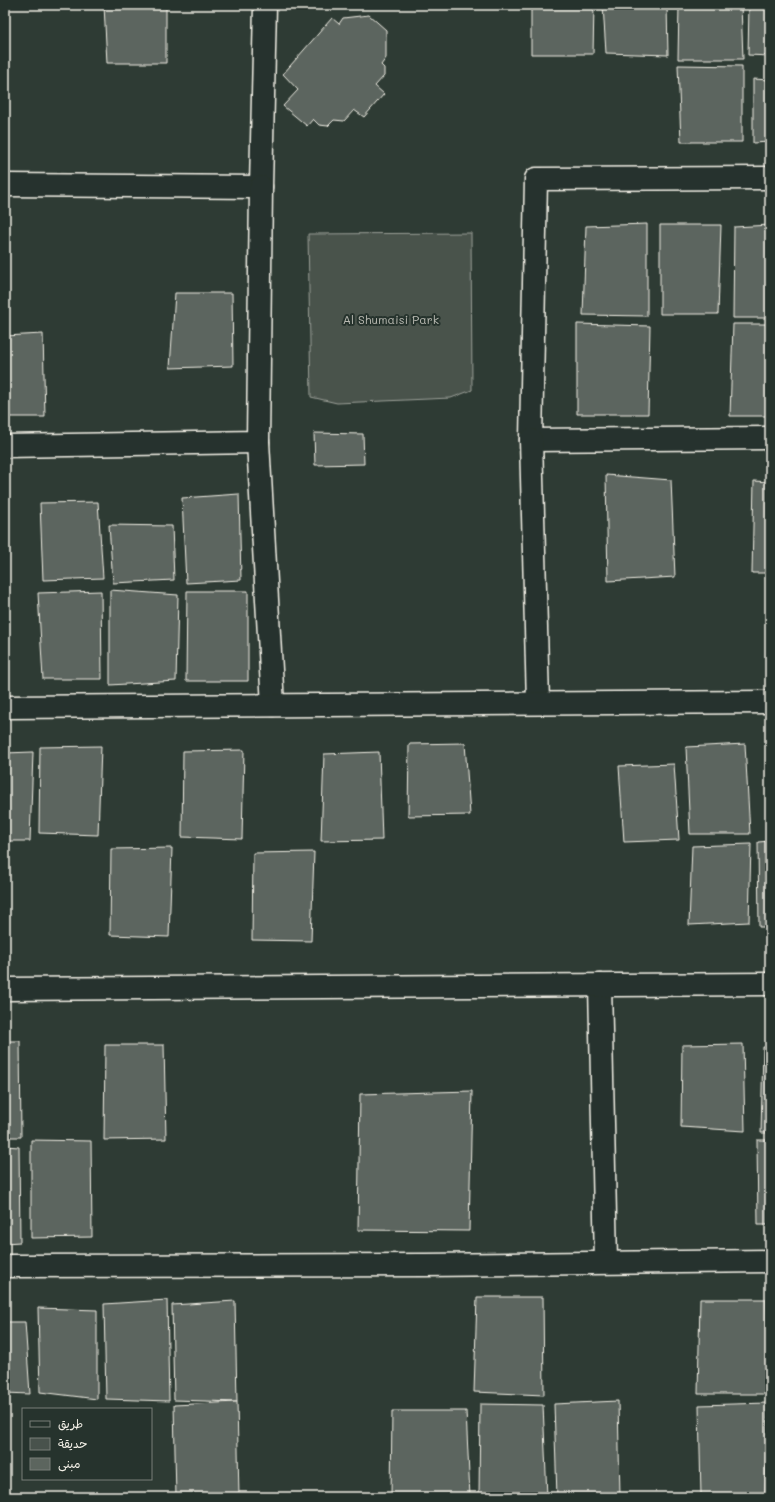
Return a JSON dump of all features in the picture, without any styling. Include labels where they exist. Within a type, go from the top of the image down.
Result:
[{"type":"street","points":[[265,5],[258,442],[273,705]]},
{"type":"street","points":[[538,703],[532,440],[536,179],[770,178]]},
{"type":"street","points":[[5,185],[261,187]]},
{"type":"street","points":[[532,440],[770,438]]},
{"type":"street","points":[[5,446],[258,442]]},
{"type":"street","points":[[5,707],[770,702]]},
{"type":"street","points":[[5,990],[770,984]]},
{"type":"street","points":[[600,985],[606,1262]]},
{"type":"street","points":[[5,1266],[426,1265],[770,1261]]},
{"type":"green space","name":"Al Shumaisi Park","points":[[471,233],[472,390],[451,398],[337,403],[311,397],[308,234]]},
{"type":"building","points":[[104,5],[166,5],[166,63],[107,63]]},
{"type":"building","points":[[531,5],[594,5],[593,54],[531,54]]},
{"type":"building","points":[[603,5],[667,5],[668,55],[606,53]]},
{"type":"building","points":[[679,5],[741,5],[743,59],[678,59]]},
{"type":"building","points":[[749,5],[770,5],[770,56],[748,55]]},
{"type":"building","points":[[369,15],[386,30],[386,58],[381,65],[384,68],[384,76],[375,86],[384,94],[364,117],[354,110],[344,121],[334,120],[328,126],[319,125],[313,119],[307,126],[283,106],[298,90],[283,74],[332,18],[339,24],[343,18]]},
{"type":"building","points":[[678,65],[742,66],[742,142],[681,142]]},
{"type":"building","points":[[753,79],[770,80],[770,142],[753,143]]},
{"type":"building","points":[[647,224],[647,316],[583,315],[586,226]]},
{"type":"building","points":[[660,225],[721,225],[718,314],[660,314]]},
{"type":"building","points":[[770,225],[770,318],[733,318],[734,227]]},
{"type":"building","points":[[175,293],[232,293],[233,366],[170,368]]},
{"type":"building","points":[[577,324],[650,326],[648,414],[577,414]]},
{"type":"building","points":[[733,324],[770,324],[770,416],[730,416]]},
{"type":"building","points":[[43,334],[45,417],[5,417],[5,336]]},
{"type":"building","points":[[314,433],[363,434],[364,464],[315,465]]},
{"type":"building","points":[[606,475],[671,480],[675,577],[608,581]]},
{"type":"building","points":[[754,481],[770,482],[770,573],[752,573]]},
{"type":"building","points":[[239,494],[241,580],[186,583],[182,498]]},
{"type":"building","points":[[98,502],[103,578],[43,580],[40,503]]},
{"type":"building","points":[[109,525],[172,526],[174,580],[113,583]]},
{"type":"building","points":[[110,590],[178,595],[176,681],[110,685]]},
{"type":"building","points":[[101,591],[102,679],[43,679],[38,593]]},
{"type":"building","points":[[187,591],[248,591],[248,681],[186,681]]},
{"type":"building","points":[[465,743],[470,815],[408,816],[409,744]]},
{"type":"building","points":[[745,744],[750,834],[690,834],[686,747]]},
{"type":"building","points":[[101,746],[98,835],[39,833],[40,747]]},
{"type":"building","points":[[244,750],[242,839],[182,837],[183,751]]},
{"type":"building","points":[[33,752],[30,841],[5,841],[5,753]]},
{"type":"building","points":[[379,752],[382,840],[321,841],[324,754]]},
{"type":"building","points":[[674,764],[679,840],[624,842],[619,766]]},
{"type":"building","points":[[770,841],[770,927],[759,927],[758,842]]},
{"type":"building","points":[[751,844],[749,922],[689,925],[692,846]]},
{"type":"building","points":[[172,848],[169,937],[110,935],[111,849]]},
{"type":"building","points":[[314,852],[311,941],[252,940],[253,853]]},
{"type":"building","points":[[5,1041],[20,1041],[21,1137],[5,1137]]},
{"type":"building","points":[[743,1044],[745,1131],[681,1127],[682,1045]]},
{"type":"building","points":[[105,1045],[164,1045],[166,1139],[104,1140]]},
{"type":"building","points":[[763,1047],[770,1047],[770,1133],[761,1133]]},
{"type":"building","points":[[472,1091],[469,1231],[358,1230],[360,1094]]},
{"type":"building","points":[[31,1140],[91,1141],[92,1237],[31,1238]]},
{"type":"building","points":[[757,1140],[770,1140],[770,1225],[758,1225]]},
{"type":"building","points":[[5,1146],[19,1147],[20,1242],[5,1243]]},
{"type":"building","points":[[477,1297],[543,1297],[544,1395],[474,1392]]},
{"type":"building","points":[[700,1299],[766,1299],[769,1394],[698,1394]]},
{"type":"building","points":[[167,1300],[169,1401],[106,1399],[104,1304]]},
{"type":"building","points":[[235,1301],[237,1402],[174,1400],[172,1305]]},
{"type":"building","points":[[38,1308],[97,1310],[97,1399],[40,1392]]},
{"type":"building","points":[[5,1322],[25,1322],[30,1394],[5,1393]]},
{"type":"building","points":[[618,1401],[620,1497],[557,1497],[554,1404]]},
{"type":"building","points":[[237,1402],[239,1497],[176,1497],[174,1405]]},
{"type":"building","points":[[768,1403],[765,1495],[701,1496],[699,1405]]},
{"type":"building","points":[[480,1404],[543,1405],[547,1497],[479,1497]]},
{"type":"building","points":[[392,1411],[466,1411],[470,1497],[391,1497]]}]
